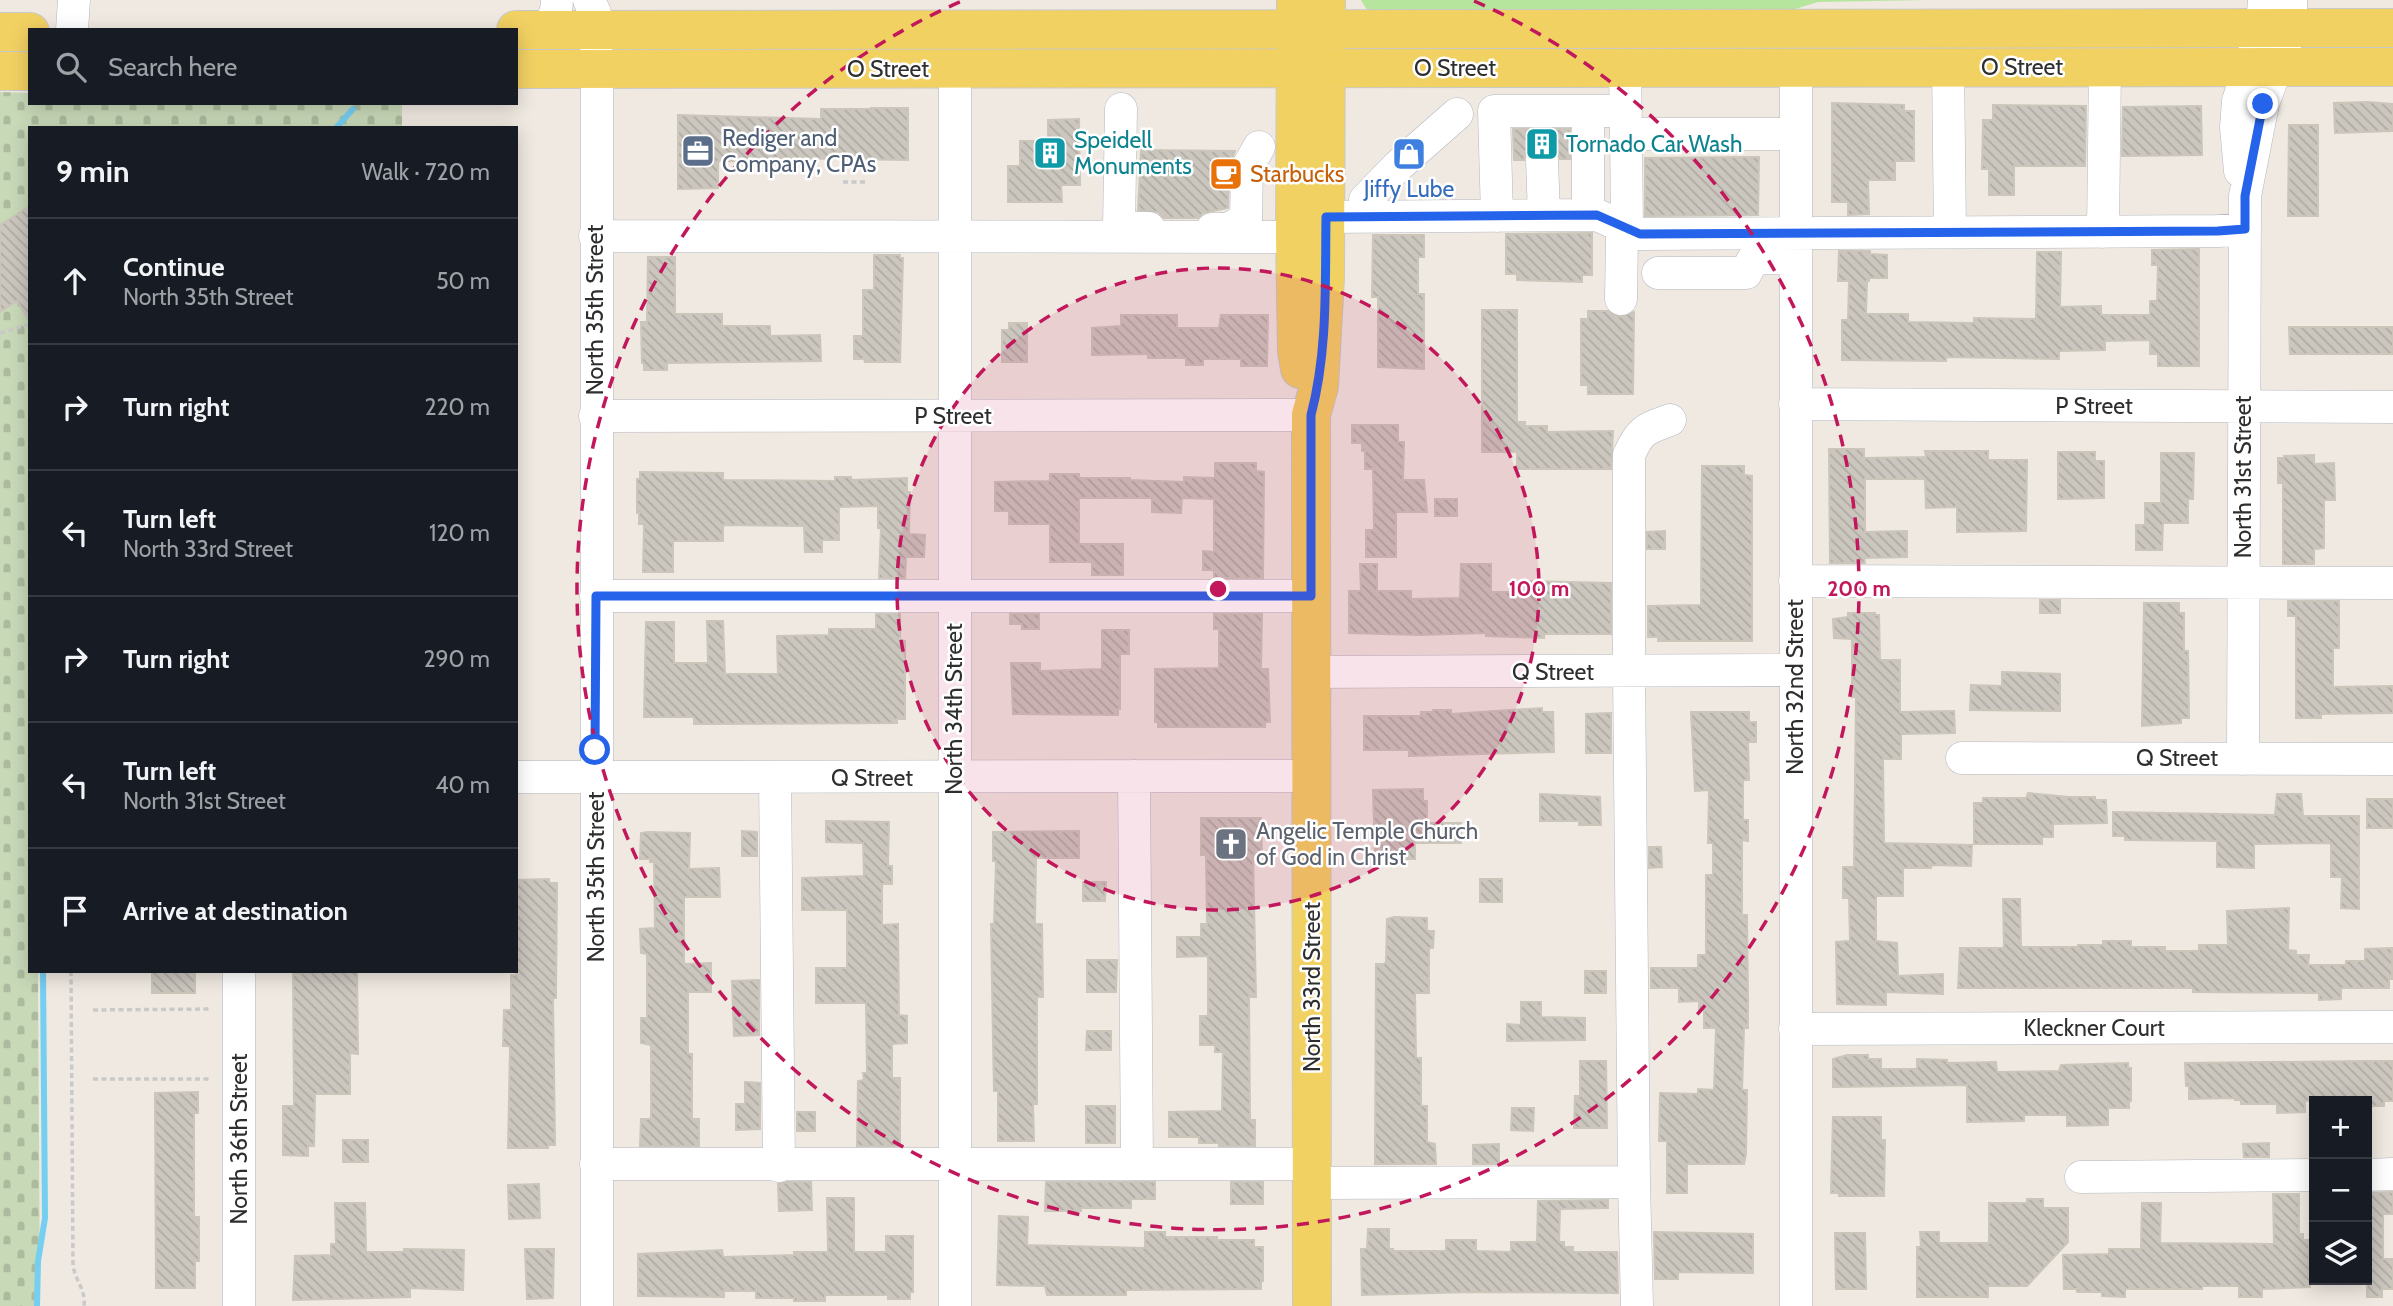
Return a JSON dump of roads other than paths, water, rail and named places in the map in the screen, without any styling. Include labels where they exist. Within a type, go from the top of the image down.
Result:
[{"type":"main road","name":"O Street","points":[[538,20],[593,15],[2277,14],[2393,27]]},
{"type":"main road","name":"North 33rd Street","points":[[1311,15],[1310,227],[1297,351],[1311,415],[1312,1306]]},
{"type":"main road","points":[[0,32],[28,32]]},
{"type":"main road","name":"O Street","points":[[518,69],[2393,67]]},
{"type":"main road","points":[[0,71],[28,71]]},
{"type":"street","points":[[72,28],[74,0]]},
{"type":"street","name":"North 31st Street","points":[[2243,759],[2245,196],[2235,127],[2238,101],[2264,67],[2277,14]]},
{"type":"street","name":"North 35th Street","points":[[593,15],[597,69],[597,1306]]},
{"type":"street","points":[[2104,232],[2105,66]]},
{"type":"street","name":"North 32nd Street","points":[[1796,67],[1796,1306]]},
{"type":"street","points":[[1948,67],[1950,232]]},
{"type":"street","points":[[1621,299],[1622,238],[1627,228],[1625,68]]},
{"type":"street","name":"North 34th Street","points":[[955,69],[955,1306]]},
{"type":"street","points":[[1121,109],[1119,228],[1228,229],[1245,219],[1247,168],[1259,147]]},
{"type":"street","points":[[1497,216],[1494,111],[1541,120],[1588,111],[1626,122],[1796,134]]},
{"type":"street","points":[[1588,111],[1588,215]]},
{"type":"street","points":[[1365,200],[1398,166],[1457,114]]},
{"type":"street","points":[[1542,160],[1544,215]]},
{"type":"street","points":[[595,236],[953,236],[1310,227],[1544,215],[1597,215],[1640,234],[1795,246],[1950,232],[2245,229]]},
{"type":"street","points":[[1658,273],[1746,273],[1752,261],[1795,246]]},
{"type":"street","name":"P Street","points":[[1795,404],[2393,407]]},
{"type":"street","name":"P Street","points":[[595,416],[1311,415]]},
{"type":"street","points":[[1637,1306],[1633,1182],[1629,454],[1637,437],[1650,427],[1670,420]]},
{"type":"street","points":[[1795,581],[2393,583]]},
{"type":"street","points":[[596,596],[1311,596]]},
{"type":"street","name":"Q Street","points":[[1311,673],[1796,670]]},
{"type":"street","name":"Q Street","points":[[1962,758],[2393,759]]},
{"type":"street","points":[[1134,776],[1136,1163]]},
{"type":"street","name":"Q Street","points":[[518,777],[1311,776]]},
{"type":"street","points":[[775,778],[779,1166]]},
{"type":"street","name":"North 36th Street","points":[[239,973],[239,1306]]},
{"type":"street","name":"Kleckner Court","points":[[1795,1029],[2393,1027]]},
{"type":"street","points":[[596,1164],[779,1166],[1136,1163],[1312,1174],[1633,1182]]},
{"type":"street","points":[[2372,1175],[2393,1174]]},
{"type":"street","points":[[2081,1177],[2309,1175]]},
{"type":"waterway","points":[[338,126],[353,109]]},
{"type":"waterway","points":[[37,1306],[38,1261],[45,1218],[43,973]]},
{"type":"tunnel","points":[[1542,129],[1542,160]]},
{"type":"place","name":"Tornado Car Wash","points":[[1542,144]]},
{"type":"place","name":"Rediger and Company, CPAs","points":[[698,151]]},
{"type":"place","name":"Speidell Monuments","points":[[1050,153]]},
{"type":"place","name":"Jiffy Lube","points":[[1409,154]]},
{"type":"place","name":"Starbucks","points":[[1226,174]]},
{"type":"place","name":"Angelic Temple Church of God in Christ","points":[[1231,844]]}]
